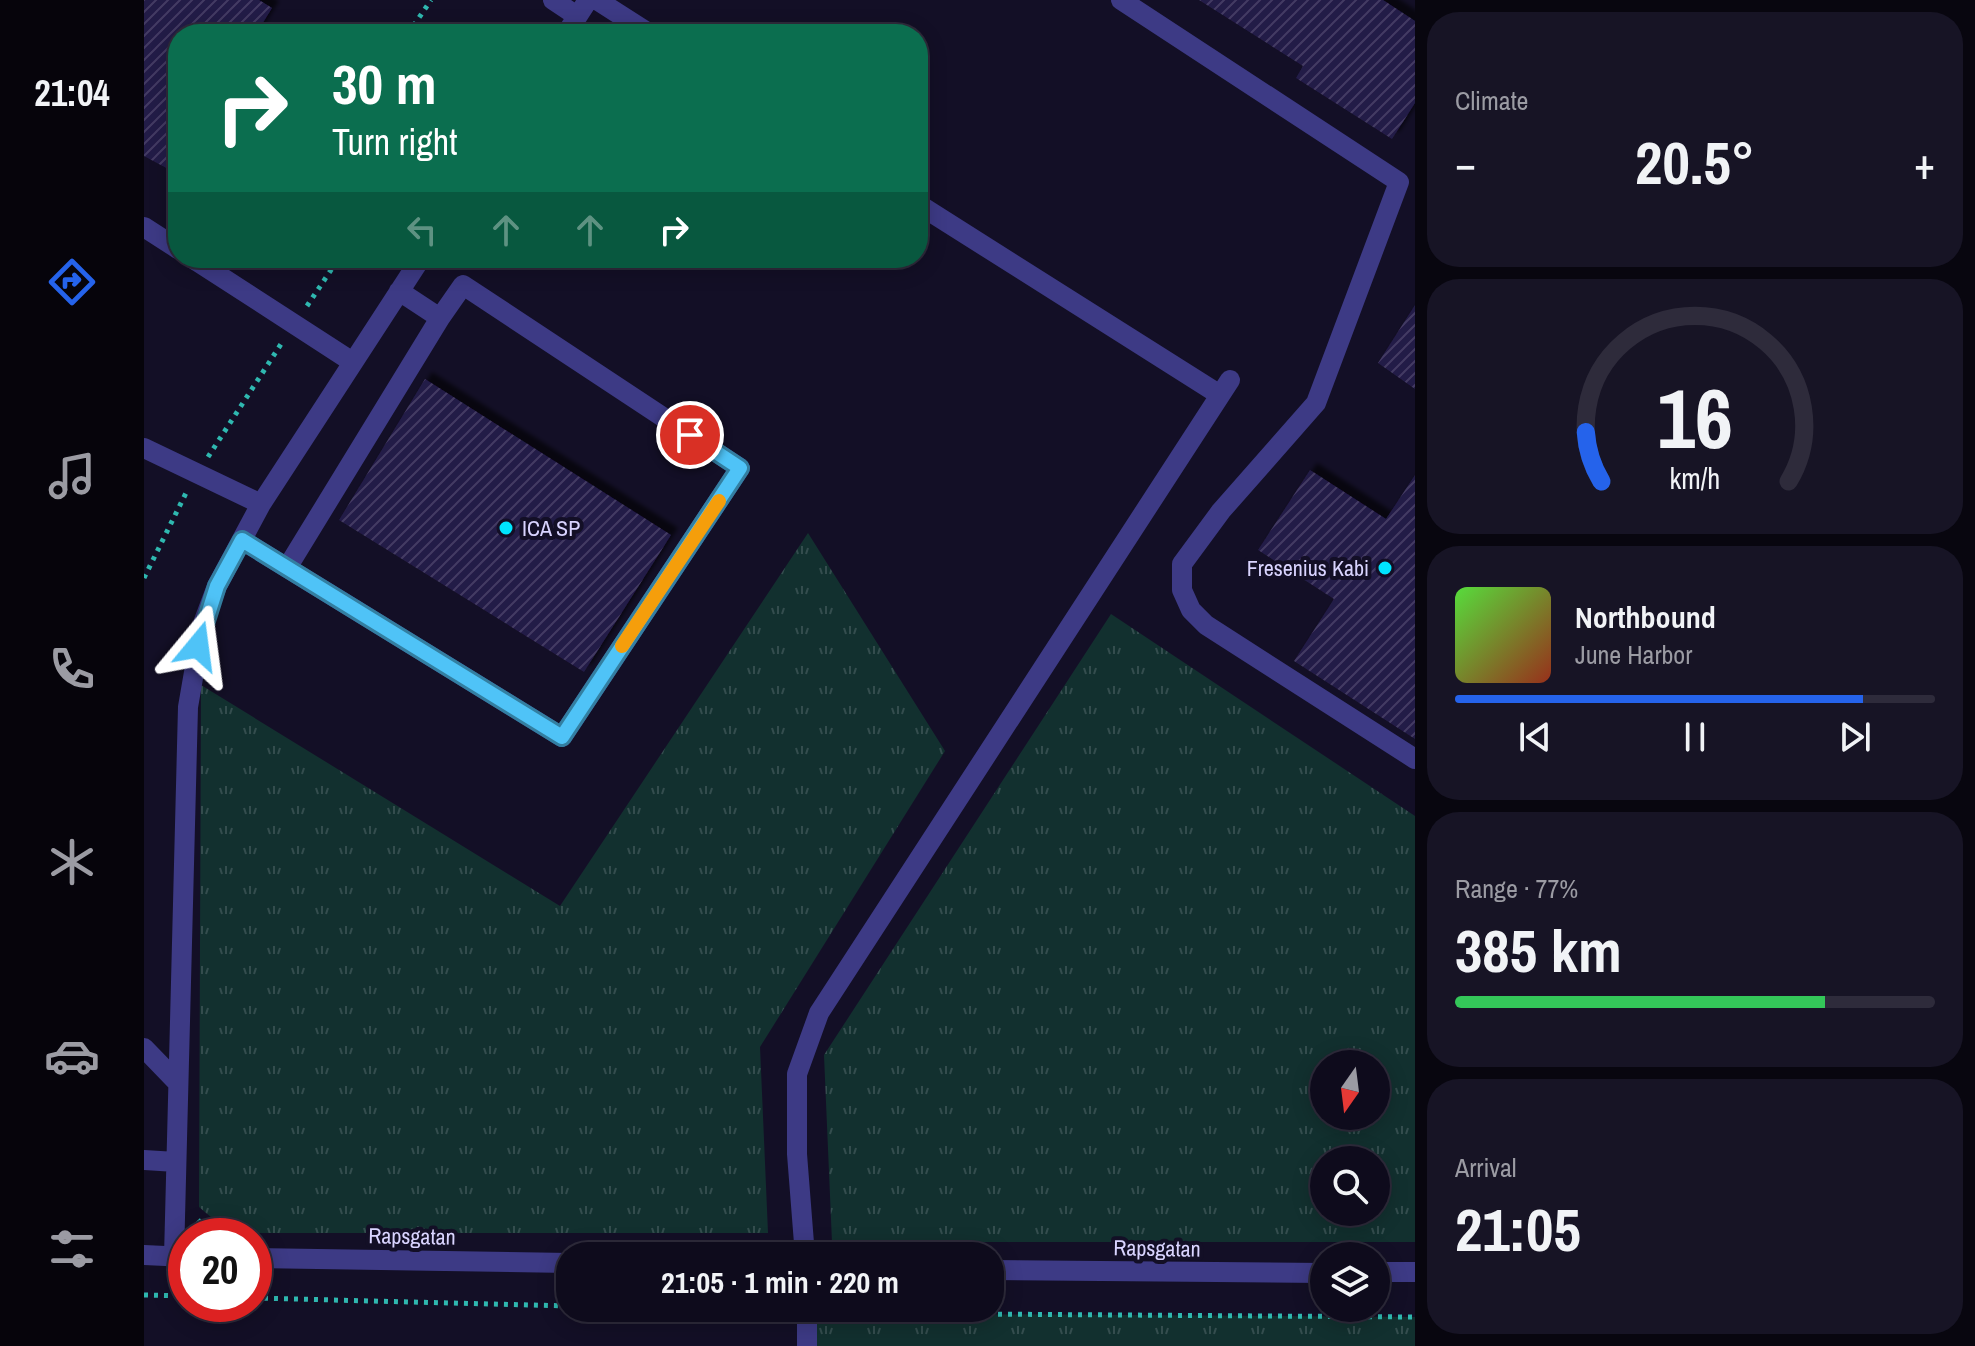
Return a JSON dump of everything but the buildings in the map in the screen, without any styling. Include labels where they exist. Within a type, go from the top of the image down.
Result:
[{"type":"street","points":[[553,0],[582,8]]},
{"type":"street","points":[[597,0],[634,24]]},
{"type":"street","points":[[1121,0],[1399,182],[1316,403],[1221,511],[1182,564],[1182,590],[1191,610],[1206,625],[1415,759]]},
{"type":"street","points":[[804,1242],[797,1154],[797,1074],[819,1013],[1225,388],[928,210]]},
{"type":"street","points":[[144,227],[168,243]]},
{"type":"street","points":[[208,268],[351,361]]},
{"type":"street","points":[[178,1218],[177,1082],[188,707],[193,666],[217,586],[261,504],[351,361],[414,268]]},
{"type":"street","points":[[242,540],[287,568],[562,737],[740,468],[463,285],[287,568]]},
{"type":"street","points":[[399,291],[440,318]]},
{"type":"street","points":[[144,448],[261,504]]},
{"type":"street","points":[[144,1048],[177,1082]]},
{"type":"street","points":[[144,1160],[176,1162]]},
{"type":"street","points":[[144,1255],[168,1256]]},
{"type":"street","name":"Rapsgatan","points":[[272,1258],[556,1263]]},
{"type":"street","name":"Rapsgatan","points":[[1004,1270],[1310,1273]]},
{"type":"street","points":[[1390,1272],[1415,1272]]},
{"type":"street","points":[[807,1346],[808,1322]]},
{"type":"path","points":[[415,24],[431,0]]},
{"type":"path","points":[[144,578],[163,533],[197,474],[332,268]]},
{"type":"path","points":[[144,1295],[168,1296]]},
{"type":"path","points":[[272,1298],[556,1306]]},
{"type":"path","points":[[1004,1314],[1262,1319],[1415,1317]]},
{"type":"green space","points":[[808,533],[945,751],[760,1047],[768,1233],[272,1233],[272,1218],[212,1218],[199,1207],[201,685],[560,906]]},
{"type":"green space","points":[[1111,614],[1415,816],[1415,1242],[832,1242],[824,1055]]},
{"type":"green space","points":[[1004,1314],[1310,1316],[1310,1322],[1390,1322],[1390,1317],[1415,1317],[1415,1346],[807,1346],[808,1322],[1004,1322]]},
{"type":"slow traffic","points":[[622,646],[719,501]]},
{"type":"place","name":"ICA SP","points":[[506,528]]},
{"type":"place","name":"Fresenius Kabi","points":[[1385,568]]},
{"type":"route","points":[[198,646],[217,586],[242,540],[562,737],[740,468],[690,435]]}]
